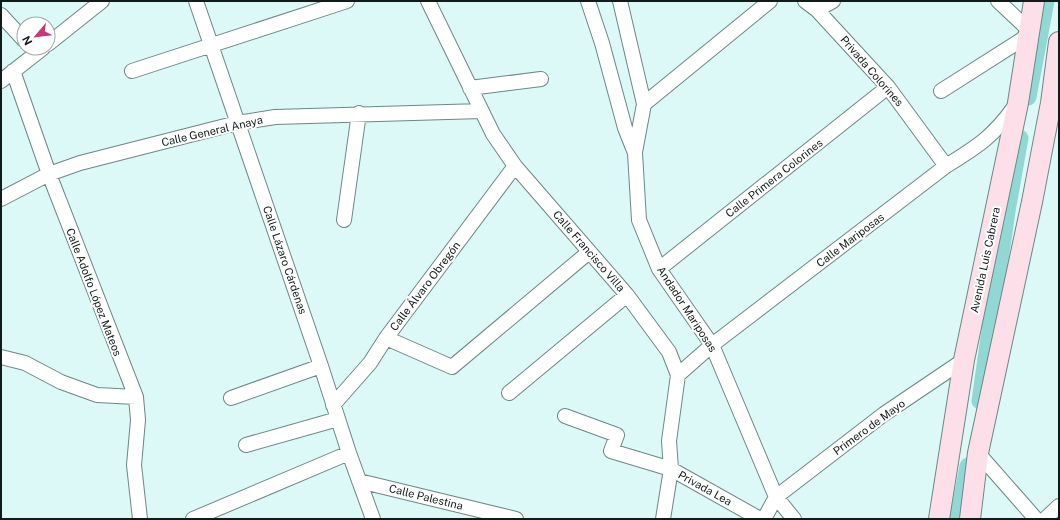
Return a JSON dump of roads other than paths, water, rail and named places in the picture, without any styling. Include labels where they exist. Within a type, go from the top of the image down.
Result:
[{"type":"street","points":[[56,38],[102,1]]},
{"type":"street","name":"Calle Lázaro Cárdenas","points":[[196,1],[321,366],[349,453],[373,519]]},
{"type":"street","points":[[132,71],[347,1]]},
{"type":"street","name":"Calle Francisco Villa","points":[[428,1],[493,134],[515,166],[588,252],[627,295],[669,352],[678,375],[669,441],[672,469],[663,519]]},
{"type":"street","name":"Andador Mariposas","points":[[588,1],[602,43],[625,128],[635,153],[638,220],[659,269],[712,346],[776,497]]},
{"type":"street","points":[[620,1],[644,104],[635,153]]},
{"type":"street","points":[[644,104],[770,1]]},
{"type":"street","name":"Privada Colorines","points":[[805,1],[817,10],[888,87],[946,166]]},
{"type":"street","points":[[817,10],[833,1]]},
{"type":"street","points":[[941,90],[1029,33],[998,1]]},
{"type":"street","name":"Avenida Luis Cabrera","points":[[939,519],[964,360],[1018,103],[1034,1]]},
{"type":"street","points":[[1,15],[16,31]]},
{"type":"street","points":[[970,519],[978,453],[1055,104],[1059,42]]},
{"type":"street","points":[[1,80],[30,56]]},
{"type":"street","name":"Calle Adolfo López Mateos","points":[[13,71],[49,174],[136,397],[138,420],[134,466],[140,519]]},
{"type":"street","points":[[470,88],[541,79]]},
{"type":"street","name":"Calle Primera Colorines","points":[[659,269],[888,87]]},
{"type":"street","name":"Calle Mariposas","points":[[678,375],[712,346],[946,166],[989,137],[999,128],[1018,103]]},
{"type":"street","name":"Calle General Anaya","points":[[1,199],[49,174],[80,163],[238,123],[275,117],[359,113],[482,111]]},
{"type":"street","points":[[344,220],[359,113]]},
{"type":"street","name":"Calle Álvaro Obregón","points":[[333,405],[370,363],[386,338],[515,166]]},
{"type":"street","points":[[386,338],[452,367],[588,252]]},
{"type":"street","points":[[509,394],[627,295]]},
{"type":"street","points":[[1,357],[25,363],[61,382],[97,395],[136,397]]},
{"type":"street","name":"Primero de Mayo","points":[[776,497],[884,414],[964,360]]},
{"type":"street","points":[[232,398],[321,366]]},
{"type":"street","name":"Privada Lea","points":[[565,416],[617,435],[611,451],[672,469],[760,519]]},
{"type":"street","points":[[246,445],[338,420]]},
{"type":"street","points":[[193,519],[349,453]]},
{"type":"street","points":[[978,453],[1036,519]]},
{"type":"street","name":"Calle Palestina","points":[[359,481],[516,519]]},
{"type":"street","points":[[764,519],[776,497],[794,519]]},
{"type":"street","points":[[1045,519],[1059,506]]},
{"type":"waterway","points":[[1028,97],[1046,1]]},
{"type":"waterway","points":[[980,401],[1007,211],[1020,138]]},
{"type":"waterway","points":[[958,519],[968,466]]}]
